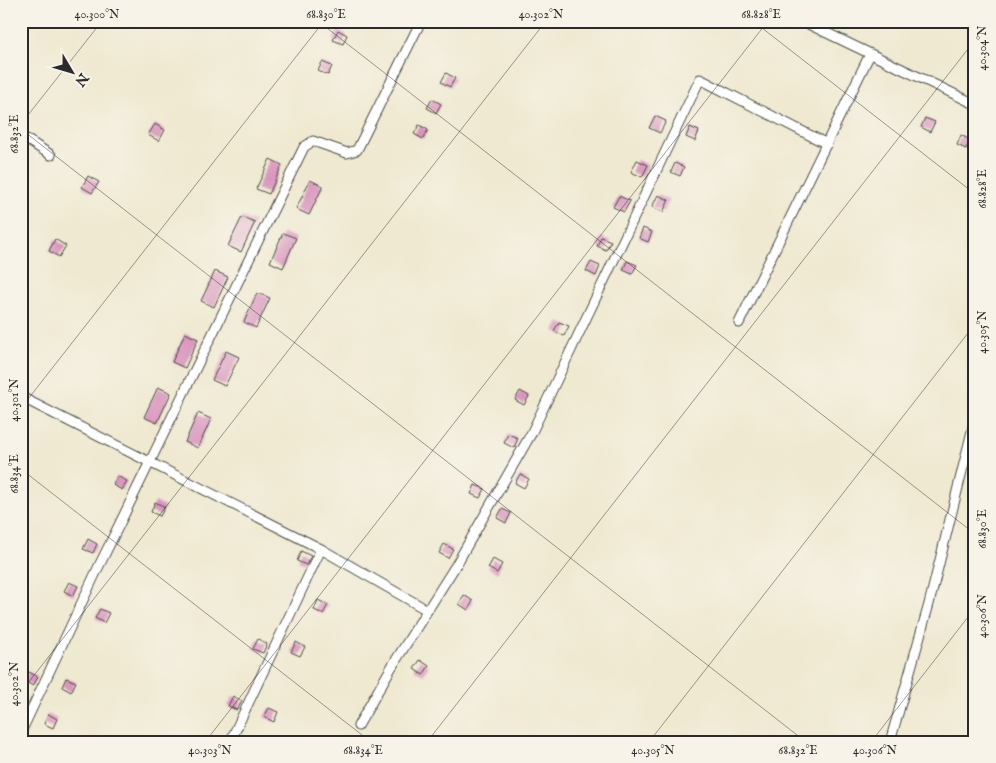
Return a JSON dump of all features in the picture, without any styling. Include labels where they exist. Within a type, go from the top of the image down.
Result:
[{"type":"street","points":[[21,732],[149,463],[304,146],[313,141],[347,153],[357,150],[421,21]]},
{"type":"street","points":[[802,21],[975,104]]},
{"type":"street","points":[[739,323],[870,54]]},
{"type":"street","points":[[358,726],[391,668],[456,565],[531,434],[700,79],[827,144]]},
{"type":"street","points":[[21,136],[51,155]]},
{"type":"street","points":[[21,397],[321,549],[427,610]]},
{"type":"street","points":[[890,742],[929,604],[975,419]]},
{"type":"street","points":[[230,742],[321,549]]},
{"type":"building","points":[[338,30],[347,35],[343,44],[333,40]]},
{"type":"building","points":[[322,62],[332,66],[328,75],[318,71]]},
{"type":"building","points":[[446,73],[455,78],[450,87],[441,82]]},
{"type":"building","points":[[432,99],[441,104],[436,113],[427,108]]},
{"type":"building","points":[[655,116],[666,121],[660,133],[649,128]]},
{"type":"building","points":[[925,118],[935,122],[930,132],[921,127]]},
{"type":"building","points":[[155,124],[165,130],[159,141],[148,135]]},
{"type":"building","points":[[419,125],[428,130],[423,139],[414,134]]},
{"type":"building","points":[[690,127],[699,131],[695,141],[686,137]]},
{"type":"building","points":[[961,135],[970,140],[966,149],[957,145]]},
{"type":"building","points":[[270,159],[282,165],[269,194],[256,189]]},
{"type":"building","points":[[637,160],[648,165],[642,177],[631,172]]},
{"type":"building","points":[[675,163],[684,167],[680,176],[671,172]]},
{"type":"building","points":[[88,176],[99,182],[92,193],[82,187]]},
{"type":"building","points":[[310,180],[323,186],[309,215],[296,209]]},
{"type":"building","points":[[658,195],[669,200],[663,212],[652,207]]},
{"type":"building","points":[[619,196],[630,201],[624,212],[613,207]]},
{"type":"building","points":[[242,217],[255,222],[241,252],[228,246]]},
{"type":"building","points":[[643,228],[652,232],[648,242],[639,238]]},
{"type":"building","points":[[283,233],[296,238],[283,268],[270,262]]},
{"type":"building","points":[[601,237],[611,241],[606,250],[597,246]]},
{"type":"building","points":[[55,239],[66,246],[59,257],[49,251]]},
{"type":"building","points":[[627,261],[637,265],[632,274],[623,270]]},
{"type":"building","points":[[591,262],[600,266],[596,276],[586,271]]},
{"type":"building","points":[[215,271],[228,277],[214,307],[201,301]]},
{"type":"building","points":[[257,293],[270,298],[256,328],[244,322]]},
{"type":"building","points":[[559,322],[569,326],[564,336],[554,331]]},
{"type":"building","points":[[185,333],[198,339],[185,368],[172,362]]},
{"type":"building","points":[[226,351],[239,357],[225,386],[212,380]]},
{"type":"building","points":[[158,387],[171,393],[157,423],[144,417]]},
{"type":"building","points":[[520,391],[529,396],[524,405],[515,400]]},
{"type":"building","points":[[198,413],[211,419],[198,448],[185,442]]},
{"type":"building","points":[[508,434],[518,438],[514,448],[504,443]]},
{"type":"building","points":[[520,474],[529,479],[524,488],[515,483]]},
{"type":"building","points":[[117,476],[127,481],[122,490],[113,485]]},
{"type":"building","points":[[475,485],[485,489],[480,498],[471,494]]},
{"type":"building","points":[[155,502],[165,507],[160,516],[151,512]]},
{"type":"building","points":[[502,509],[511,513],[506,523],[497,518]]},
{"type":"building","points":[[88,539],[97,544],[93,553],[83,549]]},
{"type":"building","points":[[444,544],[453,549],[448,558],[439,553]]},
{"type":"building","points":[[301,551],[311,556],[306,565],[297,561]]},
{"type":"building","points":[[493,559],[502,564],[497,573],[488,568]]},
{"type":"building","points":[[69,582],[78,586],[73,596],[64,591]]},
{"type":"building","points":[[464,595],[473,601],[468,610],[459,604]]},
{"type":"building","points":[[318,600],[328,605],[323,614],[314,610]]},
{"type":"building","points":[[100,609],[109,613],[104,623],[95,618]]},
{"type":"building","points":[[258,639],[267,644],[263,653],[253,649]]},
{"type":"building","points":[[296,642],[305,647],[300,656],[291,652]]},
{"type":"building","points":[[420,660],[429,666],[423,675],[414,669]]},
{"type":"building","points":[[29,672],[38,677],[33,686],[24,681]]},
{"type":"building","points":[[66,678],[76,682],[71,692],[62,687]]},
{"type":"building","points":[[233,696],[242,701],[237,710],[228,706]]},
{"type":"building","points":[[269,708],[278,712],[274,722],[264,717]]},
{"type":"building","points":[[48,714],[57,719],[53,728],[44,724]]}]
